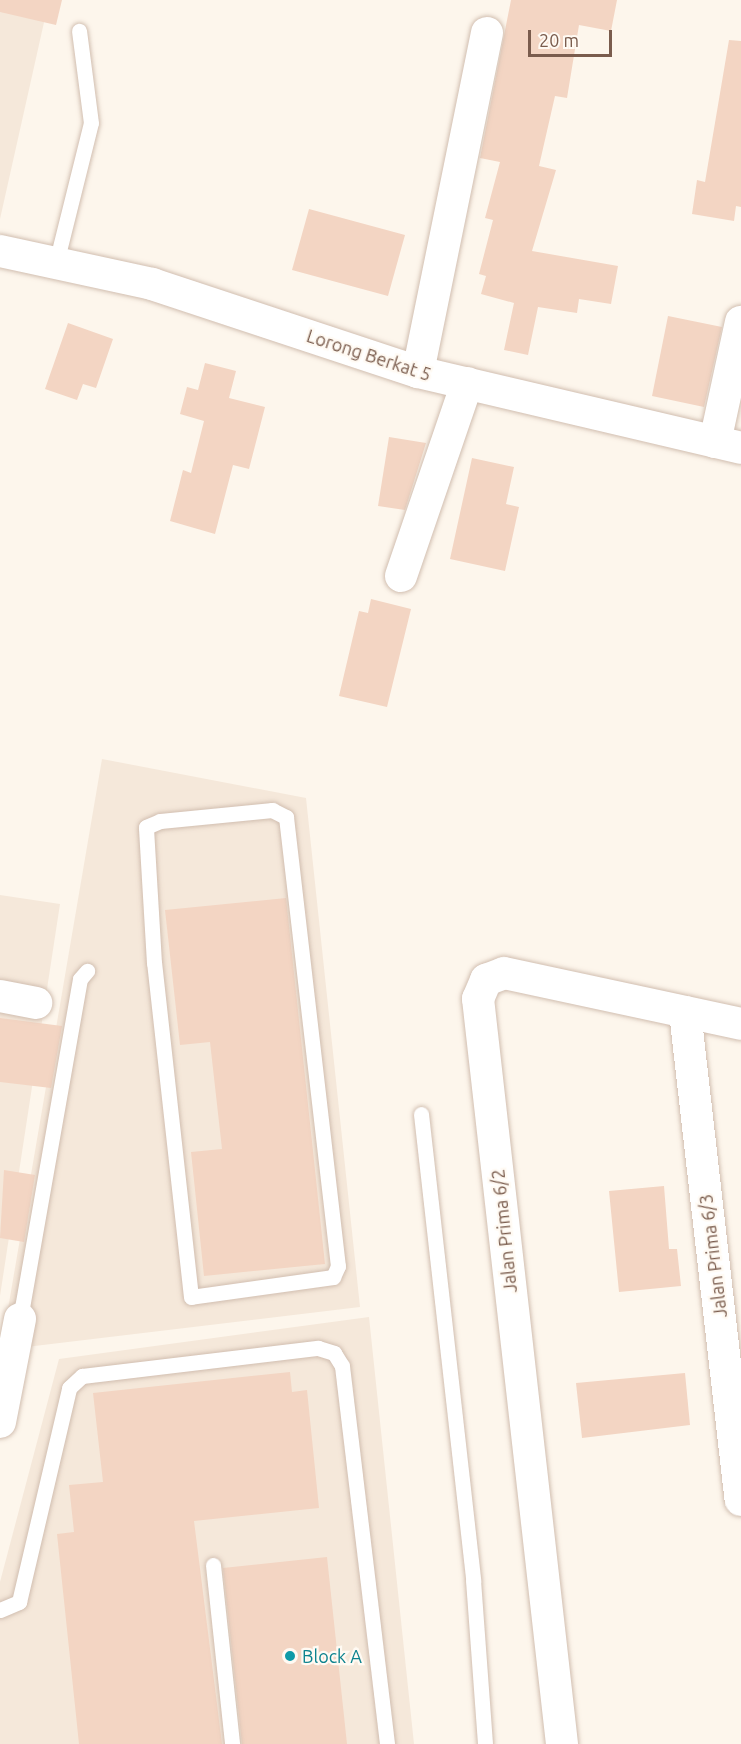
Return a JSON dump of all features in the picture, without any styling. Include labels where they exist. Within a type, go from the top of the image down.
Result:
[{"type":"street","points":[[418,372],[487,33]]},
{"type":"street","name":"Lorong Berkat 5","points":[[0,251],[152,284],[418,372],[728,445]]},
{"type":"street","points":[[728,445],[741,322]]},
{"type":"street","points":[[401,576],[467,383]]},
{"type":"street","name":"Jalan Prima 6/2","points":[[562,1744],[478,999],[486,980],[504,973],[741,1024]]},
{"type":"street","points":[[0,996],[36,1003]]},
{"type":"street","name":"Jalan Prima 6/3","points":[[685,1012],[741,1500]]},
{"type":"street","points":[[0,1422],[20,1319]]},
{"type":"lane","points":[[56,263],[92,123],[80,31]]},
{"type":"lane","points":[[272,810],[286,817],[338,1266],[333,1277],[191,1297],[154,963],[146,827],[160,821],[272,810]]},
{"type":"lane","points":[[20,1319],[80,979],[87,971]]},
{"type":"lane","points":[[421,1114],[473,1580],[485,1744]]},
{"type":"lane","points":[[0,1610],[19,1602],[69,1388],[82,1377],[318,1348],[334,1353],[342,1366],[387,1744]]},
{"type":"lane","points":[[213,1565],[232,1744]]},
{"type":"shaded area","points":[[0,0],[49,0],[0,219]]},
{"type":"shaded area","points":[[102,759],[306,798],[360,1307],[1,1350]]},
{"type":"shaded area","points":[[0,895],[60,904],[0,1296]]},
{"type":"shaded area","points":[[369,1317],[414,1744],[0,1744],[0,1582],[59,1359]]},
{"type":"building","points":[[0,0],[62,0],[56,25],[0,12]]},
{"type":"building","points":[[511,0],[617,0],[611,31],[579,25],[567,98],[555,96],[539,166],[556,170],[532,251],[618,266],[611,304],[579,299],[577,313],[538,307],[528,355],[504,350],[514,303],[481,294],[486,276],[479,274],[493,220],[485,218],[500,162],[480,158]]},
{"type":"building","points":[[729,40],[741,41],[741,207],[736,206],[734,221],[692,214],[697,180],[705,182]]},
{"type":"building","points":[[309,209],[405,235],[388,296],[292,270]]},
{"type":"building","points":[[668,316],[722,327],[704,407],[652,396]]},
{"type":"building","points":[[68,323],[113,339],[96,388],[83,384],[77,400],[45,389]]},
{"type":"building","points":[[205,363],[236,371],[229,398],[265,407],[249,469],[233,465],[215,534],[170,521],[183,470],[191,473],[204,421],[180,414],[187,387],[198,390]]},
{"type":"building","points":[[389,437],[426,443],[405,510],[378,506]]},
{"type":"building","points":[[472,458],[514,467],[506,504],[519,507],[505,571],[450,559]]},
{"type":"building","points":[[371,599],[411,609],[387,707],[339,696],[359,611],[368,613]]},
{"type":"building","points":[[286,898],[325,1264],[204,1276],[191,1152],[222,1149],[210,1042],[180,1045],[165,910]]},
{"type":"building","points":[[0,1018],[62,1026],[51,1088],[0,1082]]},
{"type":"building","points":[[4,1170],[35,1175],[24,1242],[0,1238]]},
{"type":"building","points":[[664,1186],[669,1249],[677,1249],[681,1286],[619,1292],[609,1191]]},
{"type":"building","points":[[290,1372],[292,1392],[307,1390],[319,1508],[194,1521],[222,1744],[79,1744],[57,1534],[74,1532],[69,1485],[103,1482],[93,1393]]},
{"type":"building","points":[[685,1373],[690,1425],[582,1438],[576,1383]]},
{"type":"building","name":"Block A","points":[[327,1557],[347,1744],[242,1744],[223,1568]]},
{"type":"place","name":"Block A","points":[[290,1656]]}]
